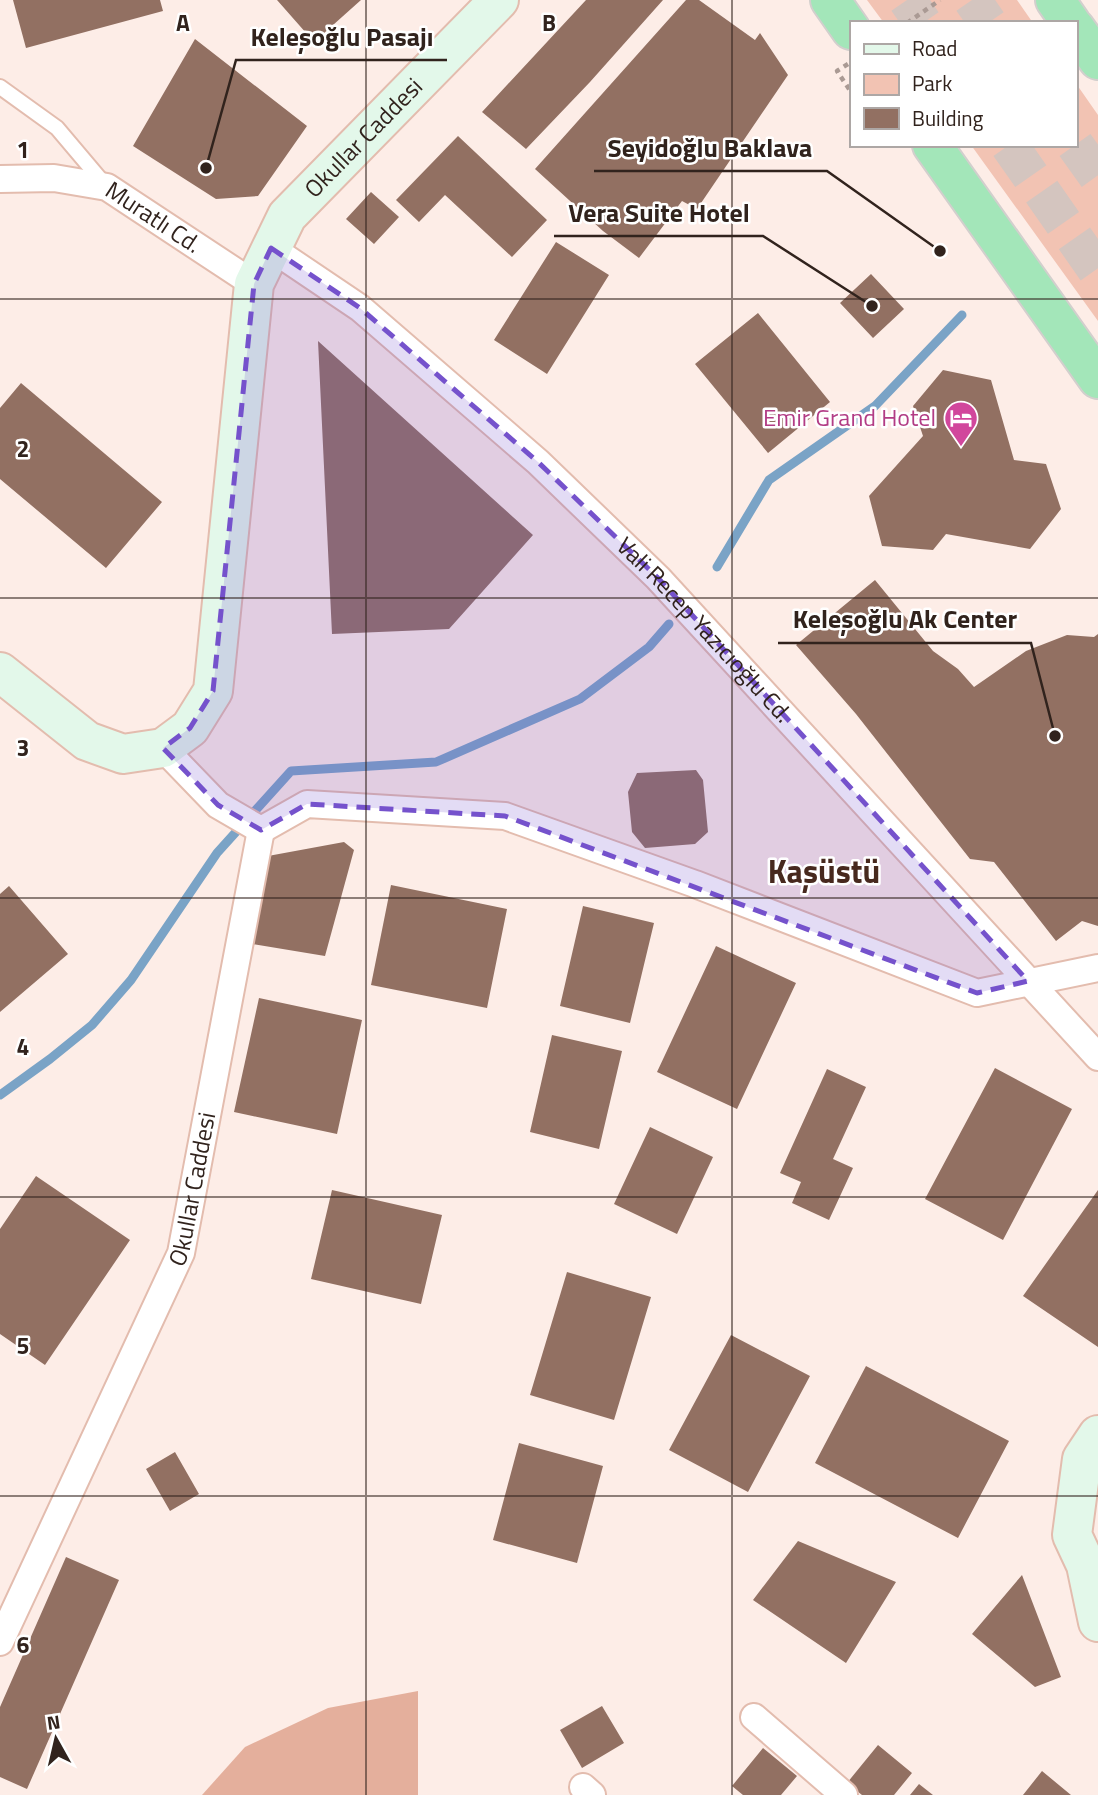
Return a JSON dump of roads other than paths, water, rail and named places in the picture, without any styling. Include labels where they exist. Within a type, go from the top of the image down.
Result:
[{"type":"highway","points":[[830,0],[850,29]]},
{"type":"highway","points":[[1055,0],[1070,21]]},
{"type":"highway","points":[[1077,32],[1098,60]]},
{"type":"highway","points":[[933,147],[1098,379]]},
{"type":"street","name":"Okullar Caddesi","points":[[163,748],[190,728],[213,691],[254,284],[279,232],[499,0]]},
{"type":"street","name":"Muratlı Cd.","points":[[0,179],[54,178],[107,187],[254,284]]},
{"type":"street","name":"Vali Recep Yazıcıoğlu Cd.","points":[[279,232],[360,308],[538,462],[648,568],[1098,1057]]},
{"type":"street","points":[[0,672],[87,741],[123,754],[163,748],[218,805],[261,830],[307,804],[505,816],[695,884],[977,993],[1098,968]]},
{"type":"street","name":"Okullar Caddesi","points":[[0,1642],[181,1254],[261,830]]},
{"type":"street","points":[[1098,1435],[1082,1459],[1072,1535],[1092,1571],[1098,1622]]},
{"type":"street","points":[[754,1717],[844,1795]]},
{"type":"lane","points":[[0,87],[57,128],[107,187]]},
{"type":"waterway","points":[[717,567],[769,480],[875,406],[962,315]]},
{"type":"waterway","points":[[0,1095],[92,1025],[131,980],[217,853],[291,771],[436,762],[580,699],[649,647],[669,624]]},
{"type":"tunnel","points":[[907,0],[922,21]]},
{"type":"tunnel","points":[[972,0],[987,21]]},
{"type":"tunnel","points":[[1010,147],[1098,272]]},
{"type":"tunnel","points":[[1076,147],[1098,177]]},
{"type":"place","name":"Keleşoğlu Pasajı","points":[[206,168]]},
{"type":"place","name":"Seyidoğlu Baklava","points":[[940,251]]},
{"type":"place","name":"Vera Suite Hotel","points":[[872,306]]},
{"type":"place","name":"Emir Grand Hotel","points":[[961,448]]},
{"type":"place","name":"Keleşoğlu Ak Center","points":[[1055,736]]},
{"type":"district","name":"Kaşüstü","points":[[824,872]]}]
